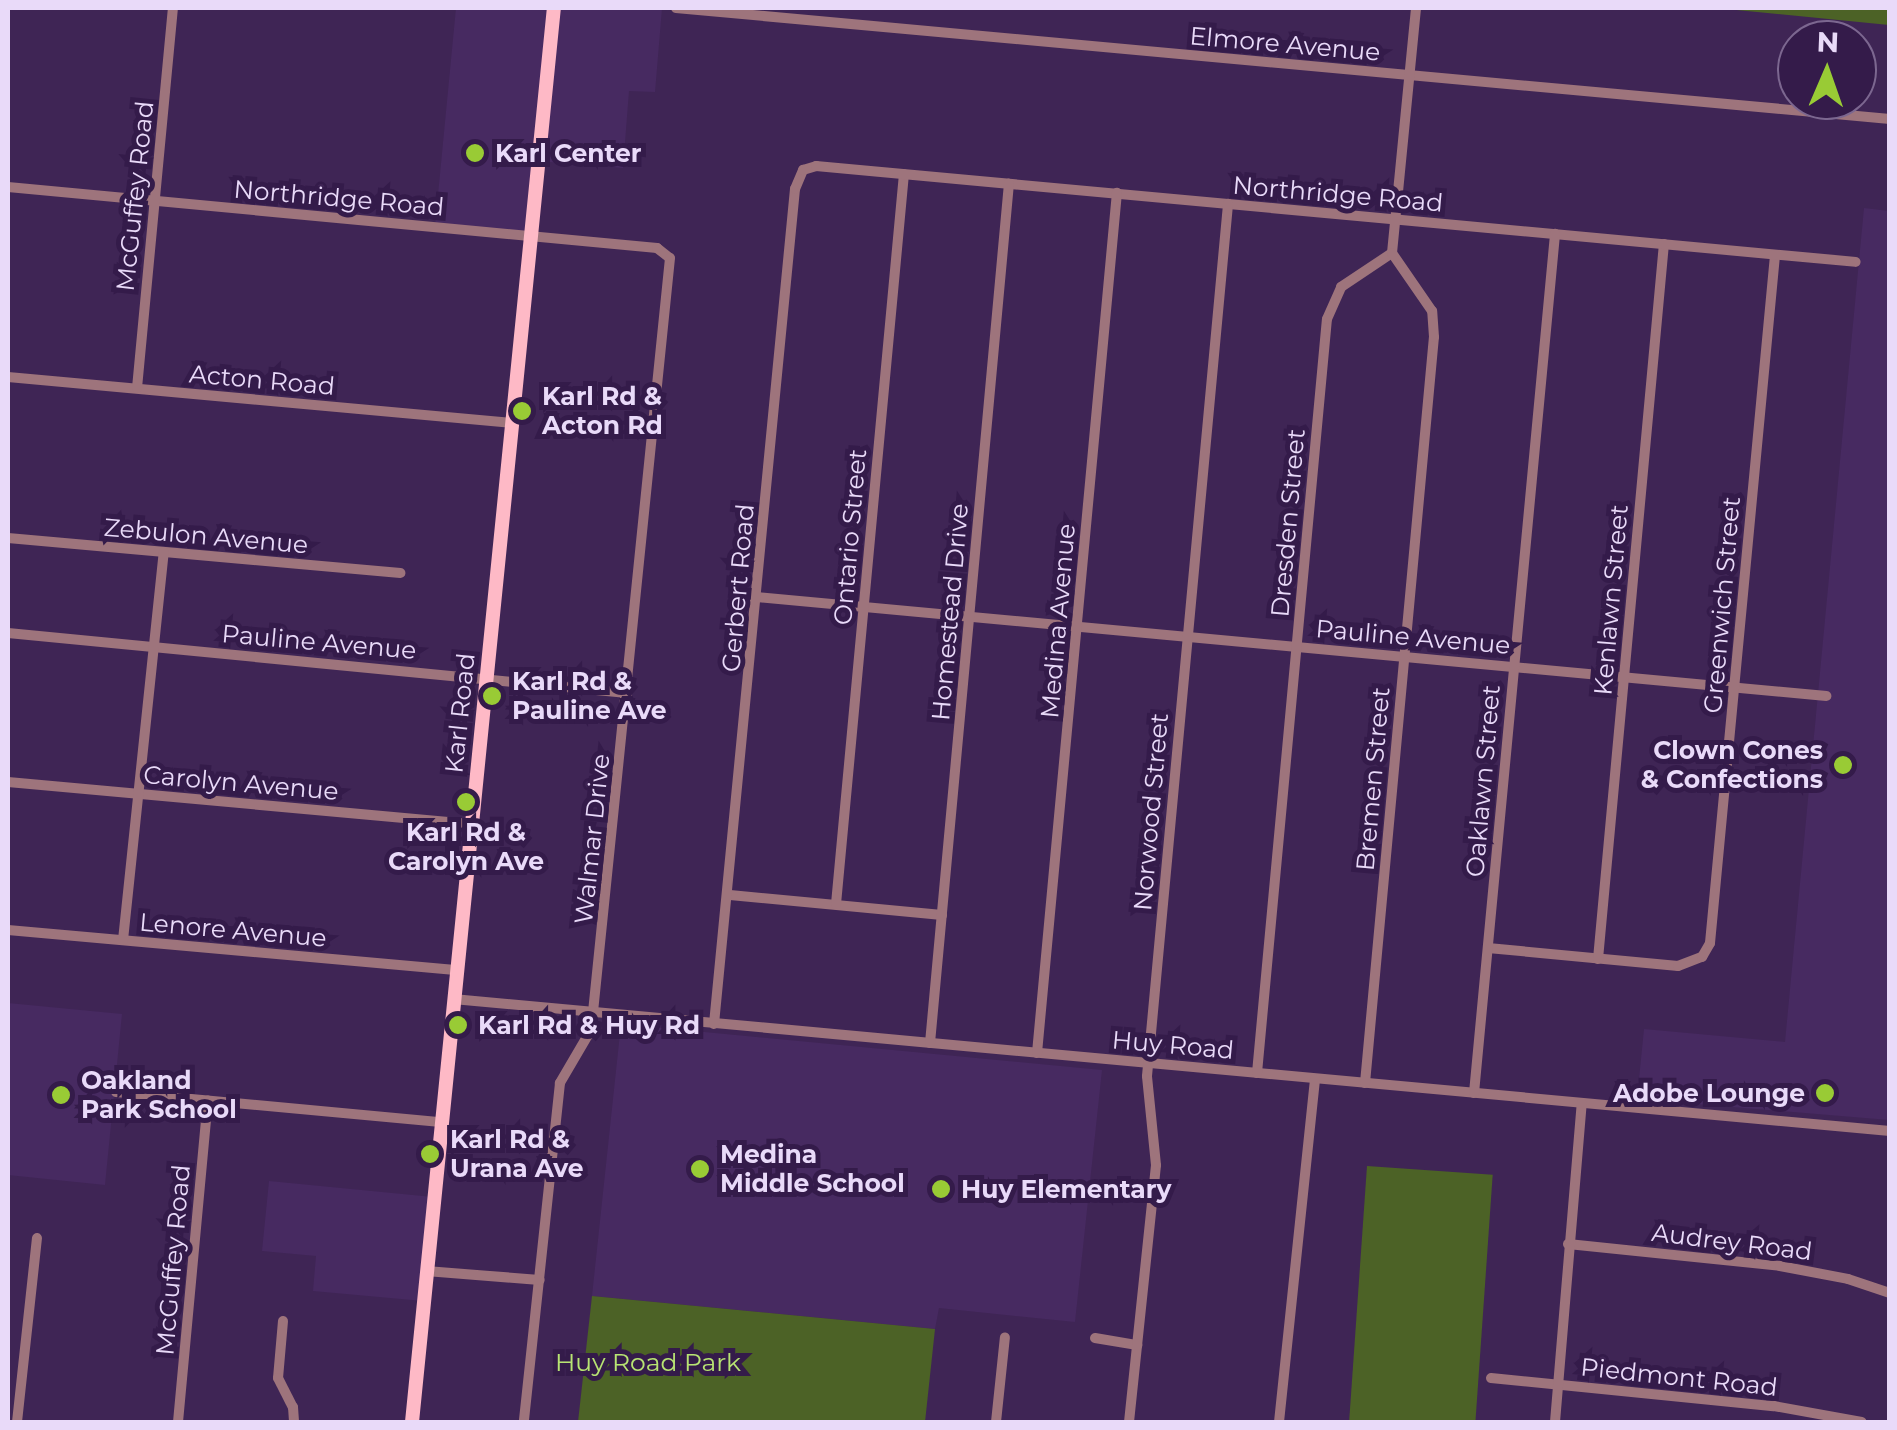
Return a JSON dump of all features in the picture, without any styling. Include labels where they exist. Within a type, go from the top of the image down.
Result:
[{"type":"main road","name":"Karl Road","points":[[412,1422],[554,8]]},
{"type":"street","name":"McGuffey Road","points":[[137,388],[173,8]]},
{"type":"street","name":"Elmore Avenue","points":[[676,8],[1890,119]]},
{"type":"street","points":[[1392,252],[1416,8]]},
{"type":"street","name":"Northridge Road","points":[[816,166],[1856,262]]},
{"type":"street","name":"Gerbert Road","points":[[714,1024],[730,895],[795,189],[802,170],[816,166]]},
{"type":"street","name":"Ontario Street","points":[[836,904],[904,174]]},
{"type":"street","name":"Homestead Drive","points":[[930,1042],[1009,184]]},
{"type":"street","name":"Northridge Road","points":[[8,187],[666,252]]},
{"type":"street","name":"Medina Avenue","points":[[1037,1053],[1118,193]]},
{"type":"street","name":"Norwood Street","points":[[1129,1422],[1156,1165],[1146,1091],[1148,1064],[1228,204]]},
{"type":"street","name":"Oaklawn Street","points":[[1474,1093],[1554,234]]},
{"type":"street","name":"Kenlawn Street","points":[[1598,959],[1664,244]]},
{"type":"street","name":"Walmar Drive","points":[[524,1422],[560,1083],[588,1035],[594,1012],[672,265],[666,252]]},
{"type":"street","name":"Dresden Street","points":[[1257,1073],[1329,307],[1340,287],[1392,252]]},
{"type":"street","name":"Bremen Street","points":[[1365,1084],[1434,337],[1432,312],[1392,252]]},
{"type":"street","name":"Greenwich Street","points":[[1598,959],[1678,966],[1702,957],[1712,926],[1775,255]]},
{"type":"street","name":"Acton Road","points":[[8,377],[512,424]]},
{"type":"street","name":"Zebulon Avenue","points":[[8,538],[400,574]]},
{"type":"street","points":[[123,940],[164,552]]},
{"type":"street","name":"Pauline Avenue","points":[[758,597],[1826,696]]},
{"type":"street","name":"Pauline Avenue","points":[[8,633],[627,693]]},
{"type":"street","name":"Carolyn Avenue","points":[[8,782],[470,824]]},
{"type":"street","points":[[730,895],[942,914]]},
{"type":"street","name":"Lenore Avenue","points":[[8,930],[455,970]]},
{"type":"street","points":[[1488,948],[1598,959]]},
{"type":"street","name":"Huy Road","points":[[453,998],[1890,1132]]},
{"type":"street","points":[[1278,1422],[1315,1079]]},
{"type":"street","points":[[116,1092],[441,1122]]},
{"type":"street","name":"McGuffey Road","points":[[178,1422],[208,1100]]},
{"type":"street","points":[[1556,1422],[1582,1103]]},
{"type":"street","points":[[17,1422],[37,1238]]},
{"type":"street","name":"Audrey Road","points":[[1568,1244],[1818,1272],[1890,1294]]},
{"type":"street","points":[[426,1271],[540,1280]]},
{"type":"street","points":[[283,1321],[278,1378],[293,1407],[294,1422]]},
{"type":"street","points":[[996,1422],[1005,1337]]},
{"type":"street","points":[[1095,1338],[1138,1345]]},
{"type":"street","name":"Piedmont Road","points":[[1490,1378],[1774,1406],[1862,1422]]},
{"type":"shaded area","points":[[456,8],[662,8],[655,92],[629,91],[623,168],[537,161],[530,237],[435,226]]},
{"type":"shaded area","points":[[1864,208],[1889,211],[1889,1120],[1637,1099],[1644,1029],[1785,1042]]},
{"type":"shaded area","name":"Oakland Park School","points":[[8,1003],[122,1014],[105,1185],[8,1175]]},
{"type":"shaded area","name":"Huy Elementary","points":[[621,1024],[1102,1070],[1075,1322],[939,1308],[935,1329],[592,1296]]},
{"type":"shaded area","points":[[269,1181],[433,1197],[423,1301],[313,1291],[316,1256],[262,1251]]},
{"type":"green space","points":[[1716,8],[1889,8],[1889,25],[1877,24],[1877,20]]},
{"type":"green space","points":[[1367,1166],[1493,1175],[1475,1422],[1349,1422]]},
{"type":"green space","name":"Huy Road Park","points":[[592,1296],[935,1329],[925,1422],[578,1422]]},
{"type":"place","name":"Karl Center","points":[[475,153]]},
{"type":"place","name":"Karl Rd & Acton Rd","points":[[522,411]]},
{"type":"place","name":"Karl Rd & Pauline Ave","points":[[492,696]]},
{"type":"place","name":"Clown Cones & Confections","points":[[1843,765]]},
{"type":"place","name":"Karl Rd & Carolyn Ave","points":[[466,802]]},
{"type":"place","name":"Karl Rd & Huy Rd","points":[[458,1025]]},
{"type":"place","name":"Adobe Lounge","points":[[1825,1093]]},
{"type":"place","name":"Oakland Park School","points":[[61,1095]]},
{"type":"place","name":"Karl Rd & Urana Ave","points":[[430,1154]]},
{"type":"place","name":"Medina Middle School","points":[[700,1169]]},
{"type":"place","name":"Huy Elementary","points":[[941,1189]]}]
